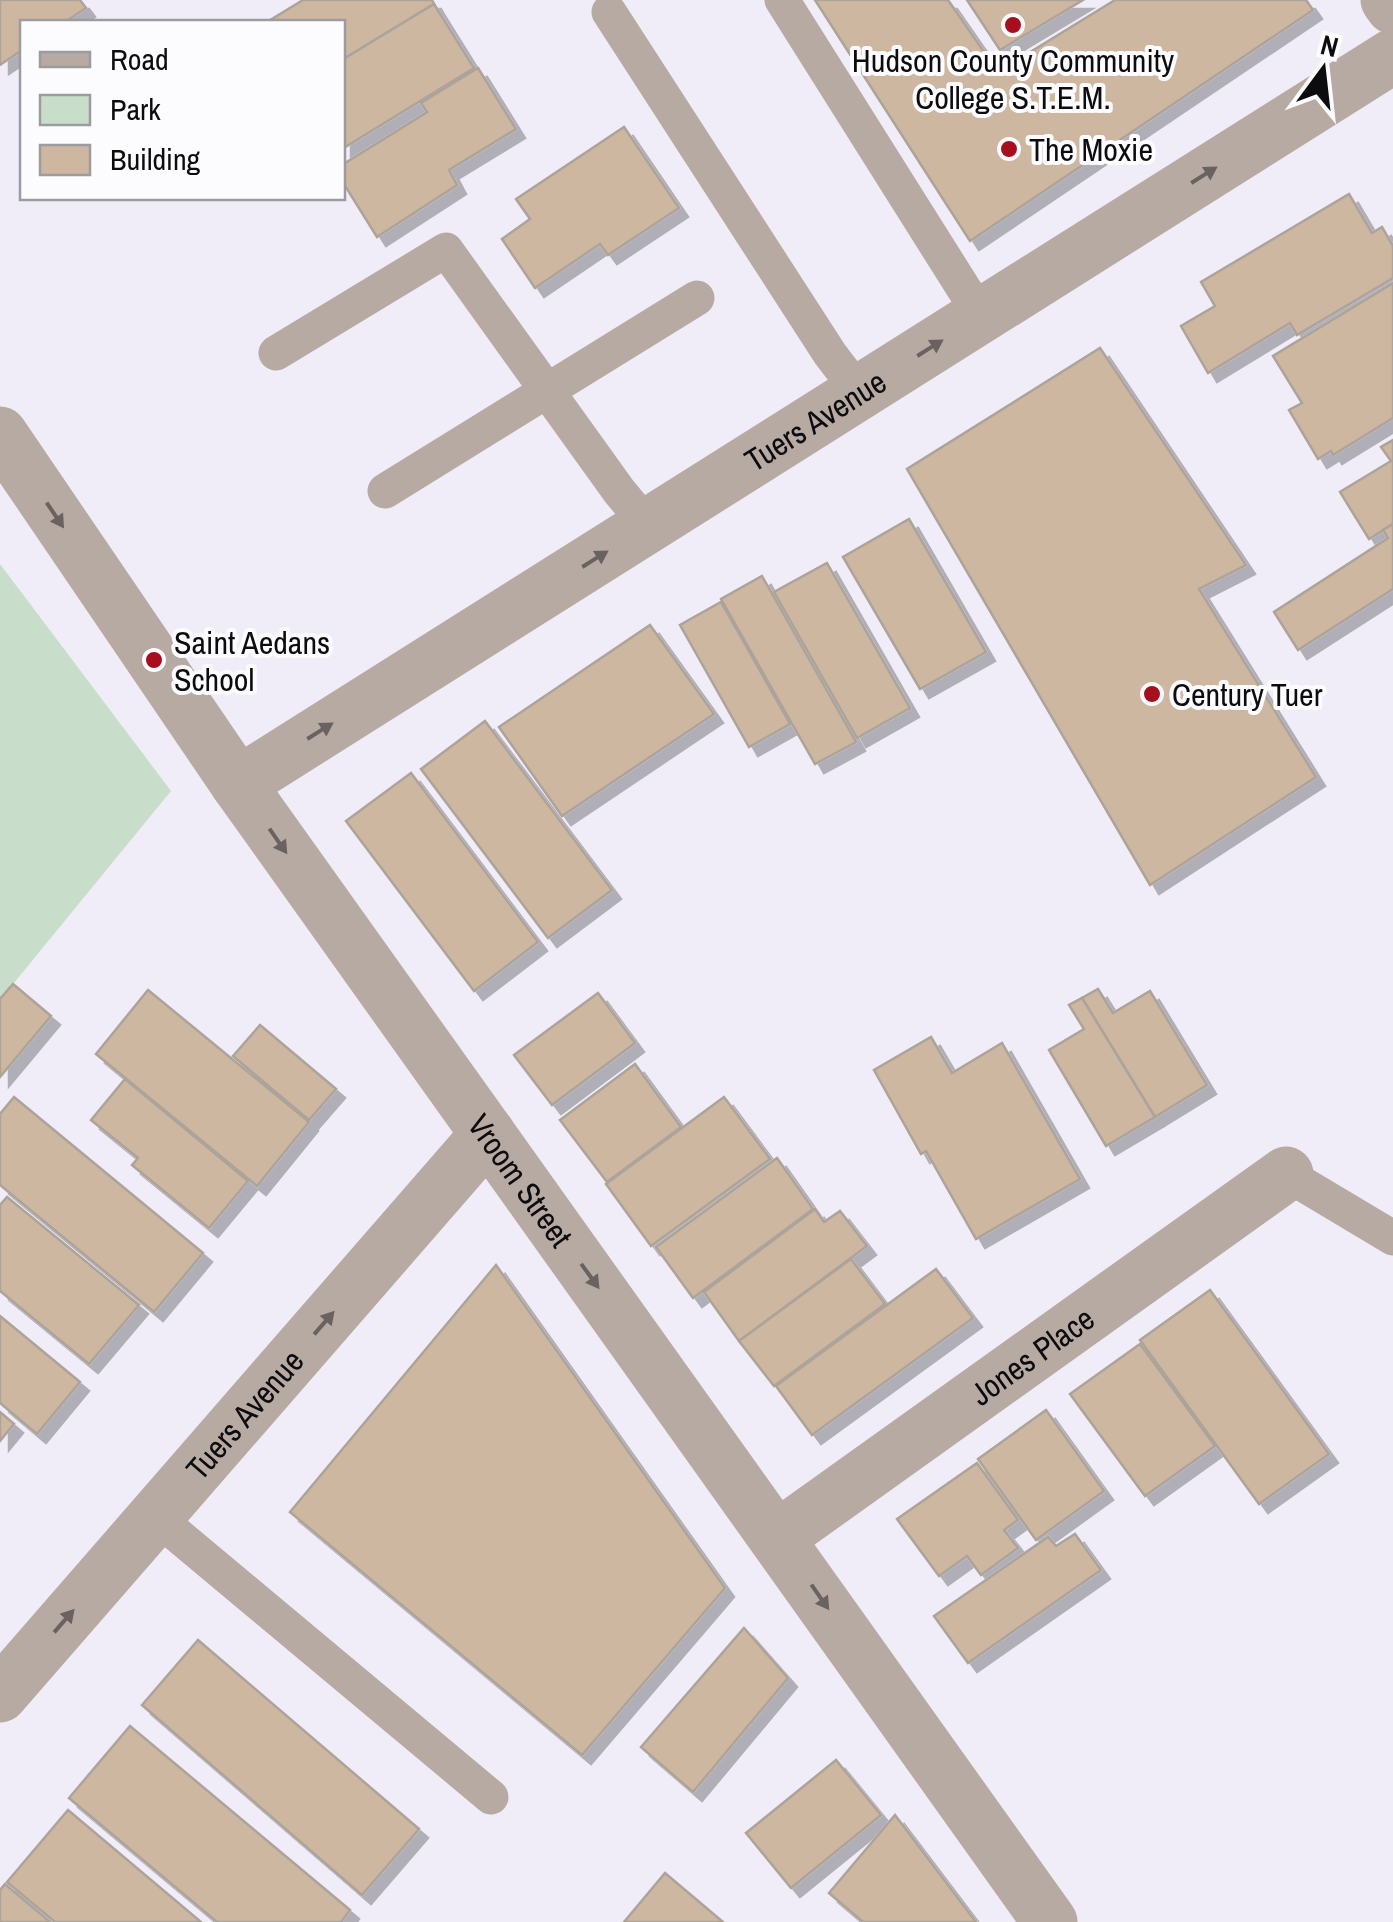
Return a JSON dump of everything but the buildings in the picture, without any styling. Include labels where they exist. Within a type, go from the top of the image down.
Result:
[{"type":"street","points":[[1388,0],[1393,7]]},
{"type":"street","name":"Tuers Avenue","points":[[238,784],[1393,56]]},
{"type":"street","name":"Vroom Street","points":[[0,434],[238,784],[1050,1922]]},
{"type":"street","name":"Tuers Avenue","points":[[0,1694],[488,1134]]},
{"type":"street","name":"Jones Place","points":[[778,1537],[1286,1174]]},
{"type":"lane","points":[[782,0],[981,316]]},
{"type":"lane","points":[[609,12],[830,354],[859,392]]},
{"type":"lane","points":[[276,354],[446,250],[648,526]]},
{"type":"lane","points":[[385,491],[697,298]]},
{"type":"lane","points":[[1286,1174],[1393,1238]]},
{"type":"lane","points":[[156,1516],[491,1798]]},
{"type":"green space","points":[[0,564],[171,791],[0,1000]]},
{"type":"place","name":"Hudson County Community College S.T.E.M.","points":[[1013,25]]},
{"type":"place","name":"The Moxie","points":[[1009,149]]},
{"type":"place","name":"Saint Aedans School","points":[[154,660]]},
{"type":"place","name":"Century Tuer","points":[[1152,694]]}]
